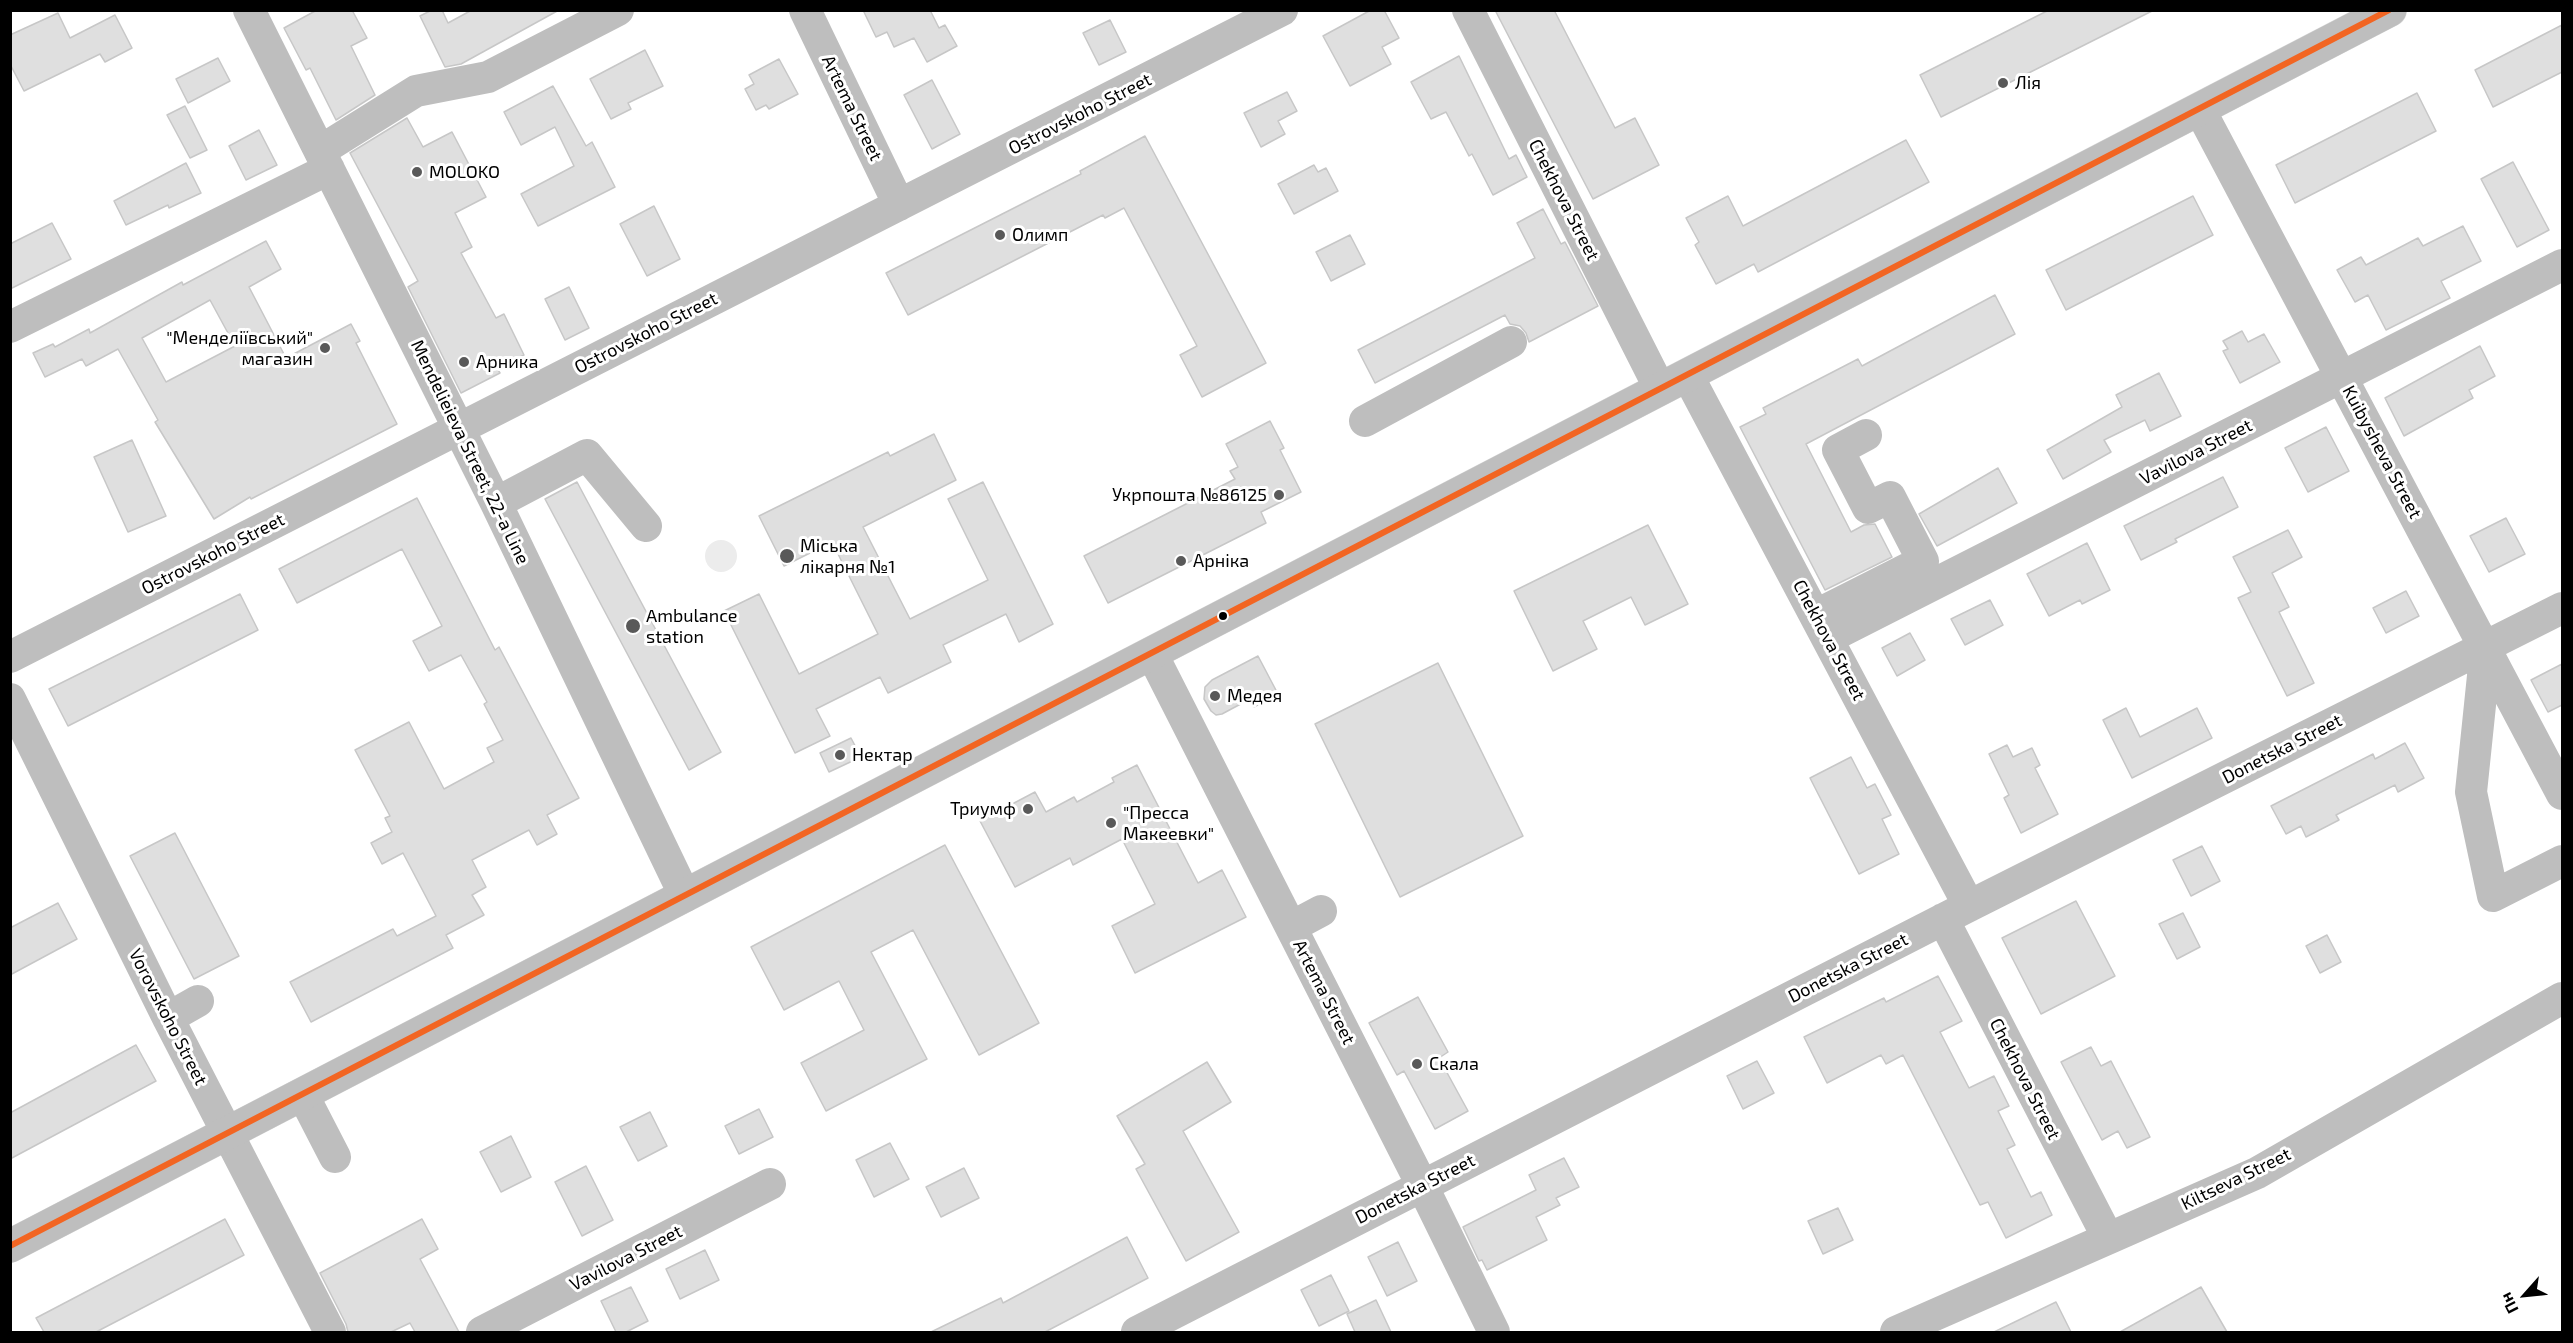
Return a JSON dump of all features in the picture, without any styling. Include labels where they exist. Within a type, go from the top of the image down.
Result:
[{"type":"main road","points":[[10,1246],[2390,10]]},
{"type":"street","name":"Mendelieieva Street, 22-a Line","points":[[249,10],[496,503],[685,896]]},
{"type":"street","points":[[10,327],[325,160],[416,91],[488,77],[618,10]]},
{"type":"street","name":"Artema Street","points":[[805,10],[899,205]]},
{"type":"street","name":"Ostrovskoho Street","points":[[10,657],[1282,10]]},
{"type":"street","name":"Chekhova Street","points":[[1468,10],[1674,382],[1828,638],[2108,1238]]},
{"type":"street","name":"Kuibysheva Street","points":[[2200,110],[2562,794]]},
{"type":"street","name":"Vavilova Street","points":[[1828,638],[2562,265]]},
{"type":"street","points":[[1365,421],[1511,342]]},
{"type":"street","points":[[1828,638],[1824,611],[1923,561],[1890,497],[1868,508],[1838,450],[1866,435]]},
{"type":"street","points":[[496,503],[587,455],[646,525]]},
{"type":"street","name":"Donetska Street","points":[[1137,1332],[1956,913],[2562,608]]},
{"type":"street","points":[[2486,647],[2471,792],[2493,896],[2562,861]]},
{"type":"street","name":"Artema Street","points":[[1152,654],[1422,1185],[1494,1332]]},
{"type":"street","name":"Vorovskoho Street","points":[[10,699],[226,1134],[330,1332]]},
{"type":"street","points":[[1291,927],[1321,911]]},
{"type":"street","name":"Kiltseva Street","points":[[1896,1332],[2257,1173],[2562,998]]},
{"type":"street","points":[[168,1018],[198,1001]]},
{"type":"street","points":[[303,1095],[335,1157]]},
{"type":"street","name":"Vavilova Street","points":[[482,1332],[770,1184]]},
{"type":"shaded area","points":[[721,540],[732,545],[737,556],[732,567],[721,572],[710,567],[705,556],[710,545]]},
{"type":"building","points":[[317,10],[352,10],[367,38],[351,46],[375,95],[336,120],[310,68],[306,70],[284,28]]},
{"type":"building","points":[[432,10],[442,10],[448,23],[472,10],[559,10],[461,64],[445,67],[420,16]]},
{"type":"building","points":[[863,10],[930,10],[939,28],[945,25],[957,46],[927,62],[914,38],[894,47],[887,32],[876,37]]},
{"type":"building","points":[[1371,10],[1384,10],[1399,38],[1382,47],[1391,64],[1350,86],[1323,36]]},
{"type":"building","points":[[1495,10],[1554,10],[1615,128],[1635,118],[1659,165],[1593,199]]},
{"type":"building","points":[[2049,10],[2154,10],[1941,117],[1920,75]]},
{"type":"building","points":[[58,13],[70,38],[115,15],[132,48],[105,62],[100,54],[24,91],[10,64],[10,35]]},
{"type":"building","points":[[1110,20],[1126,52],[1099,65],[1083,33]]},
{"type":"building","points":[[2562,25],[2562,72],[2493,107],[2475,70]]},
{"type":"building","points":[[645,50],[663,86],[628,103],[631,109],[611,119],[590,79]]},
{"type":"building","points":[[1459,56],[1509,159],[1516,155],[1527,177],[1493,195],[1472,154],[1469,156],[1446,112],[1431,119],[1411,82]]},
{"type":"building","points":[[218,58],[230,81],[188,103],[176,79]]},
{"type":"building","points":[[779,59],[798,94],[769,109],[766,105],[756,110],[745,89],[754,84],[749,75]]},
{"type":"building","points":[[932,80],[960,134],[932,149],[904,95]]},
{"type":"building","points":[[553,86],[586,146],[592,142],[615,187],[538,226],[521,194],[574,166],[555,127],[521,145],[504,112]]},
{"type":"building","points":[[1287,92],[1297,111],[1278,121],[1285,134],[1261,147],[1244,113]]},
{"type":"building","points":[[2417,93],[2436,131],[2295,203],[2276,165]]},
{"type":"building","points":[[185,106],[207,150],[190,158],[167,115]]},
{"type":"building","points":[[407,118],[423,147],[452,132],[486,197],[455,213],[472,247],[461,253],[496,318],[504,314],[524,355],[497,368],[500,373],[461,393],[408,287],[418,281],[350,153]]},
{"type":"building","points":[[259,130],[277,165],[246,180],[229,146]]},
{"type":"building","points":[[1145,136],[1266,363],[1202,397],[1180,355],[1197,346],[1124,208],[1105,218],[1103,215],[908,315],[886,273],[1081,174],[1080,171]]},
{"type":"building","points":[[1906,140],[1929,182],[1758,272],[1754,264],[1716,284],[1695,245],[1699,242],[1686,218],[1728,196],[1743,226]]},
{"type":"building","points":[[2513,162],[2549,230],[2517,247],[2481,179]]},
{"type":"building","points":[[186,163],[201,193],[169,208],[168,205],[126,225],[114,201]]},
{"type":"building","points":[[1314,165],[1318,172],[1326,168],[1338,191],[1294,214],[1278,184]]},
{"type":"building","points":[[2193,196],[2213,235],[2066,310],[2046,270]]},
{"type":"building","points":[[654,206],[680,259],[647,276],[620,224]]},
{"type":"building","points":[[1543,209],[1561,244],[1565,242],[1598,306],[1529,342],[1520,326],[1510,324],[1505,315],[1375,383],[1358,350],[1535,258],[1517,223]]},
{"type":"building","points":[[52,223],[71,259],[10,289],[10,244]]},
{"type":"building","points":[[2463,226],[2481,261],[2441,281],[2450,298],[2386,330],[2368,295],[2355,302],[2337,270],[2361,257],[2366,265],[2418,238],[2423,246]]},
{"type":"building","points":[[1350,235],[1365,264],[1331,281],[1316,252]]},
{"type":"building","points":[[266,241],[281,269],[249,287],[286,358],[351,324],[360,341],[356,343],[397,424],[251,499],[250,497],[214,519],[155,422],[158,420],[118,349],[86,366],[82,359],[45,377],[33,353],[53,344],[55,347],[89,329],[90,333],[182,282],[183,285]],"holes":[[[210,300],[235,346],[166,382],[142,338]]]},
{"type":"building","points":[[569,287],[589,328],[565,340],[545,299]]},
{"type":"building","points":[[1995,295],[2015,334],[1806,444],[1851,532],[1864,525],[1875,524],[1892,557],[1825,590],[1740,427],[1766,414],[1763,408],[1858,359],[1862,366]]},
{"type":"building","points":[[2242,331],[2248,342],[2264,334],[2280,362],[2240,383],[2223,351],[2228,349],[2223,341]]},
{"type":"building","points":[[2480,346],[2495,376],[2469,390],[2473,398],[2404,436],[2385,398]]},
{"type":"building","points":[[2159,373],[2181,416],[2150,431],[2145,420],[2104,440],[2111,452],[2063,479],[2047,450],[2122,407],[2116,395]]},
{"type":"building","points":[[1270,421],[1284,448],[1280,450],[1301,492],[1261,512],[1266,523],[1108,603],[1084,556],[1235,479],[1230,471],[1238,467],[1226,444]]},
{"type":"building","points":[[2326,427],[2349,471],[2308,492],[2285,448]]},
{"type":"building","points":[[934,434],[956,480],[863,527],[910,619],[988,580],[948,499],[983,482],[1053,624],[1019,642],[1006,614],[943,645],[951,662],[888,693],[880,677],[816,709],[830,736],[795,753],[724,611],[759,594],[799,674],[878,634],[832,542],[784,566],[759,516],[888,452],[890,456]]},
{"type":"building","points":[[132,440],[166,516],[128,532],[94,457]]},
{"type":"building","points":[[1998,468],[2017,503],[1937,546],[1919,514]]},
{"type":"building","points":[[2223,477],[2238,507],[2175,539],[2177,542],[2141,560],[2124,526]]},
{"type":"building","name":"Ambulance station","points":[[577,482],[721,752],[689,770],[545,499]]},
{"type":"building","points":[[417,498],[495,650],[499,647],[579,798],[547,815],[557,834],[537,845],[529,830],[472,860],[486,887],[472,895],[484,915],[446,935],[453,948],[311,1022],[290,982],[393,929],[397,936],[436,916],[403,853],[382,864],[371,843],[392,832],[385,818],[390,816],[355,750],[409,722],[444,789],[494,762],[487,748],[503,740],[484,704],[487,702],[461,655],[429,671],[413,641],[442,626],[402,549],[297,603],[279,569]]},
{"type":"building","points":[[2506,518],[2525,554],[2489,572],[2470,536]]},
{"type":"building","points":[[1648,525],[1688,604],[1645,625],[1631,597],[1583,621],[1597,649],[1553,671],[1514,591]]},
{"type":"building","points":[[2288,530],[2302,557],[2272,573],[2289,607],[2279,612],[2314,683],[2287,696],[2238,598],[2251,592],[2233,557]]},
{"type":"building","points":[[2087,543],[2110,590],[2082,604],[2080,600],[2049,616],[2027,574]]},
{"type":"building","points":[[2406,591],[2419,616],[2386,633],[2373,608]]},
{"type":"building","points":[[240,594],[258,630],[68,726],[49,689]]},
{"type":"building","points":[[1990,600],[2003,625],[1965,645],[1951,619]]},
{"type":"building","points":[[1910,633],[1925,660],[1897,676],[1882,648]]},
{"type":"building","points":[[1258,656],[1278,694],[1254,707],[1250,699],[1216,715],[1204,699],[1205,687],[1212,680]]},
{"type":"building","points":[[1438,663],[1523,836],[1400,897],[1315,724]]},
{"type":"building","points":[[2562,664],[2562,705],[2548,712],[2531,680]]},
{"type":"building","points":[[2126,708],[2140,737],[2197,708],[2212,738],[2132,778],[2103,720]]},
{"type":"building","name":"Нектар","points":[[851,738],[861,757],[829,772],[820,753]]},
{"type":"building","points":[[2405,743],[2424,778],[2398,792],[2395,785],[2336,815],[2339,820],[2306,837],[2301,826],[2286,834],[2271,806],[2373,754],[2375,759]]},
{"type":"building","points":[[2007,745],[2013,757],[2032,748],[2040,765],[2035,768],[2058,814],[2021,833],[2004,798],[2009,795],[1989,754]]},
{"type":"building","points":[[1851,757],[1867,788],[1875,784],[1891,815],[1882,819],[1899,854],[1859,874],[1810,778]]},
{"type":"building","points":[[1137,765],[1198,883],[1222,870],[1246,917],[1135,973],[1112,926],[1155,904],[1122,839],[1073,865],[1070,858],[1015,887],[980,821],[1035,792],[1046,812],[1074,797],[1077,802],[1114,782],[1112,778]]},
{"type":"building","points":[[175,833],[239,956],[194,979],[130,856]]},
{"type":"building","points":[[945,845],[1039,1023],[979,1055],[913,930],[871,952],[927,1059],[826,1111],[801,1063],[864,1030],[839,981],[784,1010],[751,947]]},
{"type":"building","points":[[2202,846],[2220,881],[2191,896],[2173,860]]},
{"type":"building","points":[[2076,901],[2115,976],[2041,1014],[2002,938]]},
{"type":"building","points":[[58,903],[77,939],[10,975],[10,928]]},
{"type":"building","points":[[2183,913],[2200,947],[2177,959],[2159,924]]},
{"type":"building","points":[[2327,935],[2341,962],[2320,973],[2306,946]]},
{"type":"building","points":[[1938,976],[1962,1021],[1940,1032],[1969,1088],[1994,1076],[2009,1106],[1998,1111],[2015,1145],[2007,1149],[2031,1197],[2041,1192],[2052,1215],[2006,1238],[1988,1202],[1980,1205],[1903,1055],[1886,1064],[1881,1055],[1827,1083],[1804,1037],[1884,998],[1886,1002]]},
{"type":"building","name":"Скала","points":[[1418,997],[1448,1052],[1439,1058],[1468,1111],[1435,1129],[1404,1071],[1397,1075],[1369,1023]]},
{"type":"building","points":[[136,1045],[156,1081],[10,1159],[10,1113]]},
{"type":"building","points":[[2091,1047],[2101,1066],[2111,1061],[2150,1137],[2127,1148],[2118,1131],[2102,1140],[2061,1062]]},
{"type":"building","points":[[1757,1061],[1774,1093],[1743,1109],[1727,1076]]},
{"type":"building","points":[[1207,1062],[1231,1102],[1183,1131],[1239,1232],[1186,1261],[1136,1169],[1145,1164],[1117,1116]]},
{"type":"building","points":[[759,1109],[773,1137],[739,1154],[725,1126]]},
{"type":"building","points":[[650,1112],[667,1146],[638,1161],[620,1127]]},
{"type":"building","points":[[511,1136],[531,1177],[501,1192],[480,1152]]},
{"type":"building","points":[[890,1143],[909,1179],[874,1197],[856,1160]]},
{"type":"building","points":[[1564,1158],[1579,1187],[1556,1198],[1560,1205],[1536,1217],[1547,1240],[1487,1270],[1482,1260],[1479,1261],[1463,1227],[1536,1190],[1529,1175]]},
{"type":"building","points":[[586,1166],[613,1220],[582,1236],[555,1182]]},
{"type":"building","points":[[964,1168],[979,1198],[941,1217],[926,1187]]},
{"type":"building","points":[[1838,1208],[1853,1240],[1823,1254],[1808,1221]]},
{"type":"building","points":[[225,1219],[244,1255],[96,1332],[44,1332],[36,1318]]},
{"type":"building","points":[[422,1219],[438,1249],[420,1259],[459,1332],[415,1332],[410,1323],[391,1332],[348,1332],[320,1273]]},
{"type":"building","points":[[1127,1237],[1148,1278],[1045,1332],[931,1332],[1001,1298],[1003,1303]]},
{"type":"building","points":[[1398,1242],[1417,1281],[1387,1296],[1368,1257]]},
{"type":"building","points":[[705,1250],[719,1280],[680,1299],[666,1269]]},
{"type":"building","points":[[1331,1275],[1349,1311],[1319,1326],[1301,1290]]},
{"type":"building","points":[[631,1287],[648,1321],[626,1332],[616,1332],[601,1301]]},
{"type":"building","points":[[2201,1287],[2227,1332],[2120,1332]]},
{"type":"building","points":[[1376,1300],[1391,1332],[1355,1332],[1347,1314]]},
{"type":"building","points":[[2056,1302],[2071,1332],[1994,1332]]},
{"type":"transit line","points":[[10,1246],[2389,10]]},
{"type":"place","name":"Лія","points":[[2003,83]]},
{"type":"place","name":"MOLOKO","points":[[417,172]]},
{"type":"place","name":"Олимп","points":[[1000,235]]},
{"type":"place","name":"\"Менделіївський\" магазин","points":[[325,348]]},
{"type":"place","name":"Арника","points":[[464,362]]},
{"type":"place","name":"Укрпошта №86125","points":[[1279,495]]},
{"type":"place","name":"Міська лікарня №1","points":[[787,556]]},
{"type":"place","name":"Арніка","points":[[1181,561]]},
{"type":"place","name":"Ambulance station","points":[[633,626]]},
{"type":"place","name":"Медея","points":[[1215,696]]},
{"type":"place","name":"Нектар","points":[[840,755]]},
{"type":"place","name":"Триумф","points":[[1028,809]]},
{"type":"place","name":"\"Пресса Макеевки\"","points":[[1111,823]]},
{"type":"place","name":"Скала","points":[[1417,1064]]}]
